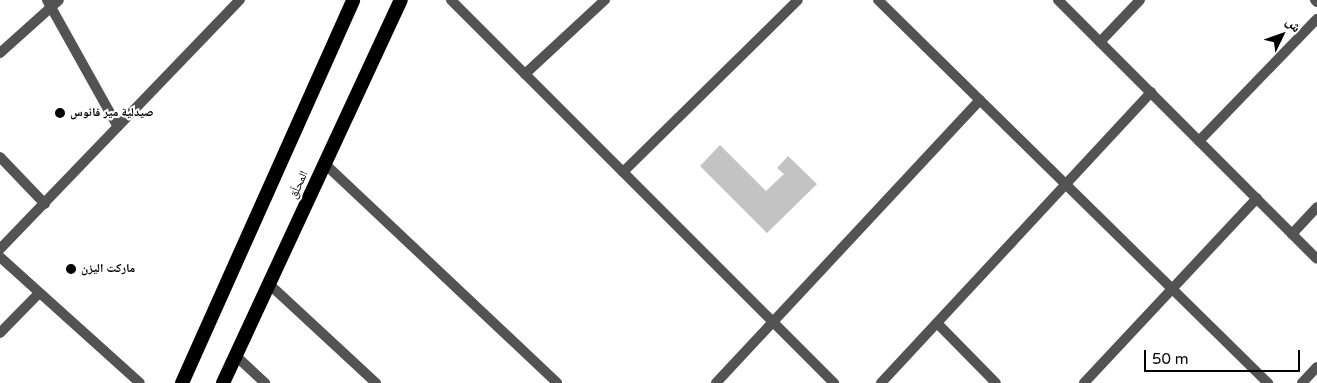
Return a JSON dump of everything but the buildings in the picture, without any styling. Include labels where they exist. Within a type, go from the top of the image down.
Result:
[{"type":"highway","points":[[182,383],[353,0]]},
{"type":"highway","name":"المحلّق","points":[[223,383],[401,0]]},
{"type":"street","points":[[0,53],[49,4],[59,0]]},
{"type":"street","points":[[0,249],[240,0]]},
{"type":"street","points":[[451,0],[834,383]]},
{"type":"street","points":[[525,74],[605,0]]},
{"type":"street","points":[[623,172],[798,0]]},
{"type":"street","points":[[878,0],[1268,383]]},
{"type":"street","points":[[1058,0],[1317,259]]},
{"type":"street","points":[[1100,42],[1140,0]]},
{"type":"street","points":[[49,4],[118,127]]},
{"type":"street","points":[[1199,141],[1317,19]]},
{"type":"street","points":[[881,383],[1151,92]]},
{"type":"street","points":[[716,383],[980,100]]},
{"type":"street","points":[[0,158],[44,204]]},
{"type":"street","points":[[325,164],[558,383]]},
{"type":"street","points":[[1084,383],[1257,198]]},
{"type":"street","points":[[1292,234],[1317,207]]},
{"type":"street","points":[[0,257],[140,383]]},
{"type":"street","points":[[269,284],[376,383]]},
{"type":"street","points":[[0,333],[39,293]]},
{"type":"street","points":[[937,323],[996,383]]},
{"type":"street","points":[[236,356],[265,383]]},
{"type":"street","points":[[1302,383],[1317,367]]},
{"type":"place","name":"صيدلية مير فانوس","points":[[60,113]]},
{"type":"place","name":"ماركت اليزن","points":[[71,269]]}]
